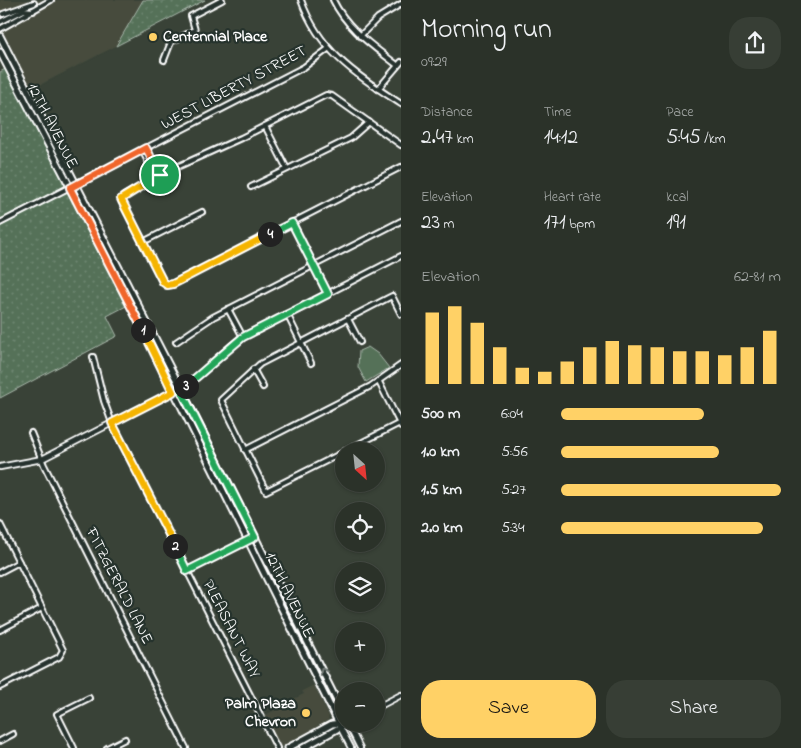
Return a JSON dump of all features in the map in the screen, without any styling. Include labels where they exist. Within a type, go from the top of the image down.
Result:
[{"type":"main road","name":"12TH AVENUE","points":[[0,36],[335,697]]},
{"type":"main road","name":"12TH AVENUE","points":[[0,52],[117,277],[248,540],[335,707]]},
{"type":"main road","points":[[6,64],[10,66],[19,82],[26,87]]},
{"type":"main road","points":[[288,748],[335,724]]},
{"type":"main road","points":[[303,748],[335,729]]},
{"type":"street","points":[[0,29],[51,0]]},
{"type":"street","points":[[164,60],[171,42],[195,30],[191,16],[222,0]]},
{"type":"street","points":[[301,0],[305,12],[328,49],[350,69],[401,104]]},
{"type":"street","points":[[333,0],[360,36],[399,63],[378,89]]},
{"type":"street","points":[[2,14],[34,3]]},
{"type":"street","points":[[360,36],[378,18],[401,4]]},
{"type":"street","points":[[0,22],[24,10],[33,11]]},
{"type":"street","name":"WEST LIBERTY STREET","points":[[0,223],[304,67],[328,49]]},
{"type":"street","points":[[401,145],[328,94],[158,176],[121,199],[163,282],[167,285],[173,284],[401,167]]},
{"type":"street","points":[[251,187],[351,138],[369,122]]},
{"type":"street","points":[[265,126],[287,169]]},
{"type":"street","points":[[144,149],[158,176]]},
{"type":"street","points":[[143,242],[202,212]]},
{"type":"street","points":[[176,342],[192,333],[204,322],[228,309],[401,221]]},
{"type":"street","points":[[292,223],[328,294]]},
{"type":"street","points":[[0,467],[42,459],[173,392],[198,377],[221,354],[243,337],[401,256]]},
{"type":"street","points":[[335,456],[266,491],[221,400],[253,369],[392,296],[401,314]]},
{"type":"street","points":[[228,309],[243,337]]},
{"type":"street","points":[[287,314],[311,363]]},
{"type":"street","points":[[348,319],[360,342]]},
{"type":"street","name":"PLEASANT WAY","points":[[93,357],[104,401],[112,423],[277,748]]},
{"type":"street","points":[[246,450],[379,382],[401,365]]},
{"type":"street","points":[[253,369],[263,387]]},
{"type":"street","points":[[364,442],[400,424],[379,382]]},
{"type":"street","name":"FITZGERALD LANE","points":[[31,433],[42,459],[186,748]]},
{"type":"street","points":[[0,524],[63,650],[59,657],[0,686]]},
{"type":"street","points":[[187,571],[255,537]]},
{"type":"street","points":[[0,572],[19,562]]},
{"type":"street","points":[[0,630],[42,608]]},
{"type":"street","points":[[385,703],[401,695]]},
{"type":"street","points":[[74,748],[57,714],[89,698]]},
{"type":"street","name":"12TH AVENUE","points":[[346,732],[351,748]]},
{"type":"street","name":"12TH AVENUE","points":[[349,732],[360,748]]},
{"type":"street","points":[[0,741],[13,734]]},
{"type":"street","points":[[107,748],[125,739]]},
{"type":"shaded area","points":[[0,0],[143,0],[116,46],[28,91],[0,36]]},
{"type":"shaded area","points":[[314,685],[329,716],[328,720],[284,746],[279,746],[263,716],[288,704],[287,702],[304,694],[302,691]]},
{"type":"green space","points":[[143,0],[205,0],[116,46]]},
{"type":"green space","points":[[7,68],[76,188],[132,303],[107,316],[117,336],[0,398],[0,72]]},
{"type":"green space","points":[[368,347],[378,354],[389,368],[366,382],[358,367],[359,351]]},
{"type":"place","name":"Centennial Place","points":[[153,37]]},
{"type":"place","name":"Palm Plaza Chevron","points":[[306,713]]},
{"type":"route","points":[[146,148],[160,175],[121,199],[165,284],[173,284],[292,223],[328,294],[243,337],[232,344],[198,377],[180,388],[255,537],[187,571],[112,423],[173,392],[117,277],[70,188],[146,148]]}]
